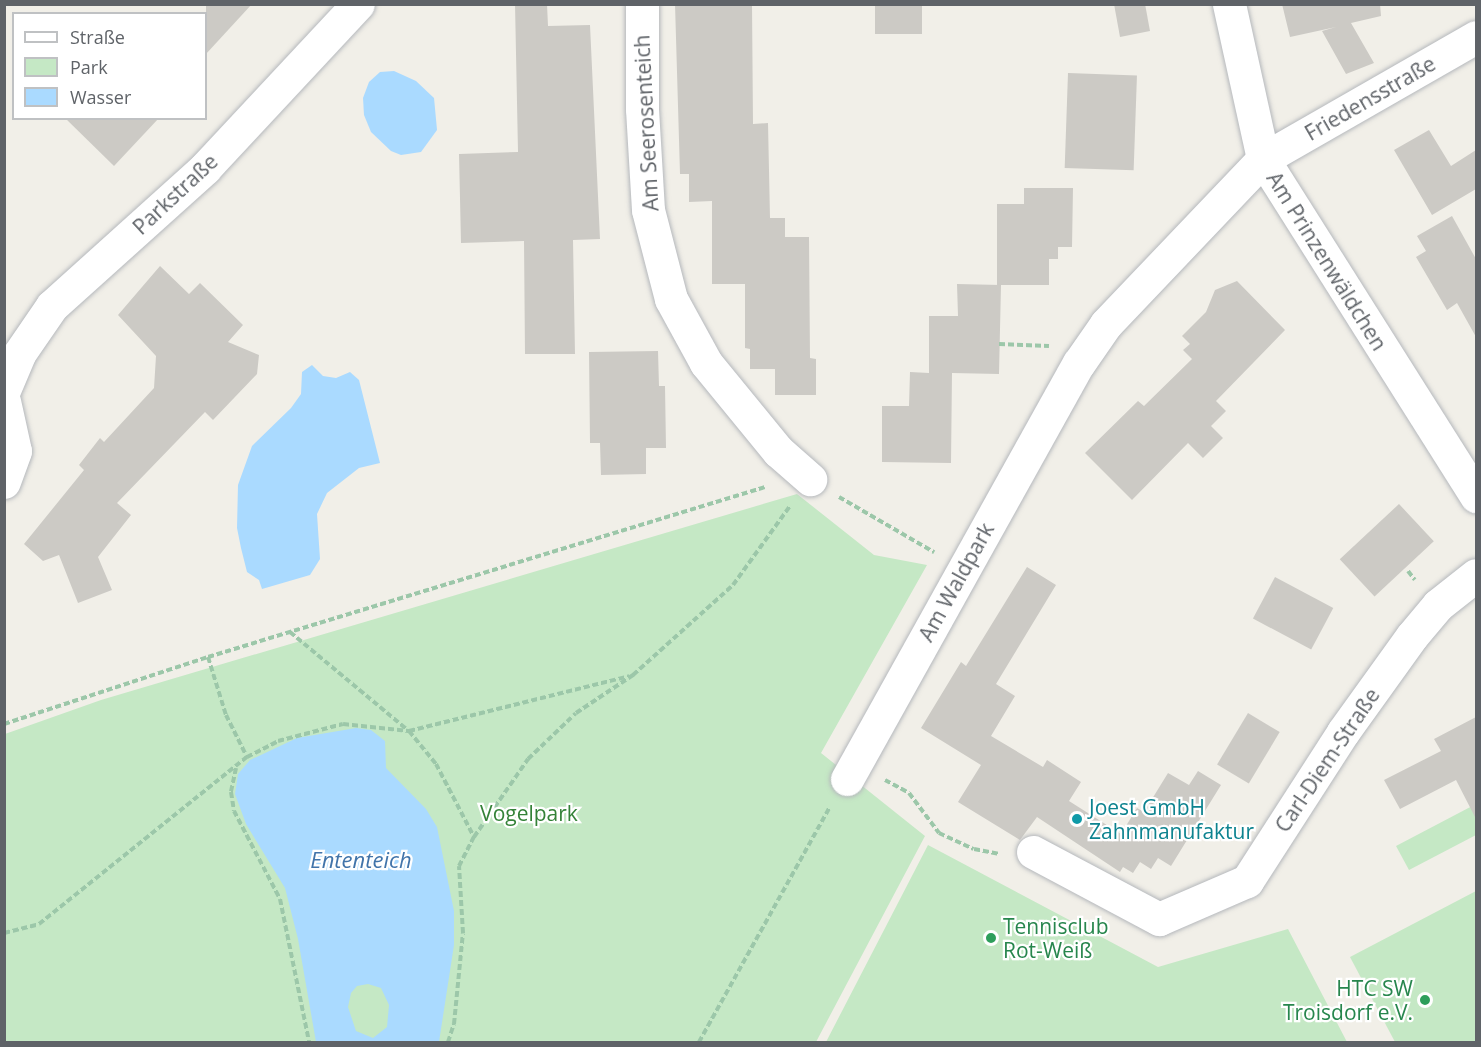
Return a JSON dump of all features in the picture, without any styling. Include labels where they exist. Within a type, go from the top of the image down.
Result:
[{"type":"street","name":"Parkstraße","points":[[4,390],[19,354],[52,306],[205,168],[358,4]]},
{"type":"street","name":"Am Seerosenteich","points":[[642,4],[642,109],[648,210],[671,299],[705,363],[778,451],[810,479]]},
{"type":"street","name":"Am Prinzenwäldchen","points":[[1229,4],[1263,159],[1476,496]]},
{"type":"street","name":"Friedensstraße","points":[[1263,159],[1476,37]]},
{"type":"street","name":"Am Waldpark","points":[[851,771],[1079,363],[1106,324],[1263,159]]},
{"type":"street","points":[[4,401],[15,451],[4,482]]},
{"type":"street","name":"Carl-Diem-Straße","points":[[1033,852],[1159,919],[1247,881],[1343,732],[1406,645],[1438,605],[1476,574]]},
{"type":"path","points":[[999,344],[1056,347],[1079,363]]},
{"type":"path","points":[[4,724],[208,657],[744,490],[810,479],[961,572]]},
{"type":"path","points":[[448,1042],[454,1024],[462,933],[459,866],[474,837],[528,759],[576,713],[633,675],[733,585],[810,479]]},
{"type":"path","points":[[290,632],[409,731],[436,764],[474,837]]},
{"type":"path","points":[[208,657],[226,715],[247,757]]},
{"type":"path","points":[[4,933],[39,924],[247,757],[278,741],[333,726],[356,723],[409,731],[633,675]]},
{"type":"path","points":[[236,767],[231,792],[234,811],[280,899],[309,1042]]},
{"type":"path","points":[[699,1042],[851,771],[909,793],[939,833],[994,855],[1033,852]]},
{"type":"green space","name":"Vogelpark","points":[[797,494],[874,555],[927,565],[821,753],[925,836],[816,1042],[5,1042],[5,734],[101,700]]},
{"type":"green space","points":[[1476,804],[1476,835],[1409,870],[1396,846]]},
{"type":"green space","name":"Tennisclub Rot-Weiß","points":[[928,845],[1158,967],[1288,929],[1347,1042],[826,1042]]},
{"type":"green space","name":"HTC SW Troisdorf e.V.","points":[[1476,891],[1476,1042],[1395,1042],[1350,957]]},
{"type":"water","points":[[394,71],[416,81],[434,98],[437,130],[421,152],[401,155],[391,151],[371,132],[364,115],[363,98],[369,82],[380,72]]},
{"type":"water","points":[[312,365],[323,376],[336,378],[350,372],[359,380],[380,463],[359,468],[327,493],[317,514],[320,559],[310,575],[262,589],[259,580],[247,572],[241,548],[237,528],[238,485],[252,446],[291,408],[301,394],[302,372]]},
{"type":"water","name":"Ententeich","points":[[356,728],[371,730],[385,741],[386,768],[426,809],[437,827],[454,911],[454,945],[439,1042],[316,1042],[298,939],[285,888],[246,824],[235,794],[238,774],[250,760],[297,738]],"holes":[[[368,984],[381,988],[389,1005],[387,1027],[373,1038],[356,1031],[348,1007],[351,993],[357,986]]]},
{"type":"building","points":[[206,4],[252,4],[207,53]]},
{"type":"building","points":[[515,4],[547,4],[548,26],[590,25],[600,239],[573,240],[575,354],[525,354],[524,241],[461,243],[459,154],[518,152]]},
{"type":"building","points":[[675,4],[752,4],[753,124],[768,123],[770,218],[785,218],[785,237],[809,237],[810,358],[816,359],[816,395],[775,395],[775,369],[750,369],[750,349],[745,348],[745,284],[712,284],[712,201],[689,202],[689,174],[680,174]]},
{"type":"building","points":[[875,4],[922,4],[922,34],[875,34]]},
{"type":"building","points":[[1114,4],[1145,4],[1150,31],[1120,37]]},
{"type":"building","points":[[1282,4],[1380,4],[1381,16],[1351,23],[1374,63],[1346,74],[1322,31],[1336,27],[1290,37]]},
{"type":"building","points":[[1068,73],[1137,75],[1134,170],[1065,168]]},
{"type":"building","points":[[67,120],[157,120],[114,166]]},
{"type":"building","points":[[1429,130],[1451,166],[1476,150],[1476,189],[1432,215],[1394,150]]},
{"type":"building","points":[[1024,188],[1073,188],[1072,247],[1058,247],[1058,259],[1049,259],[1049,285],[997,285],[997,204],[1024,204]]},
{"type":"building","points":[[1452,216],[1476,259],[1476,337],[1457,303],[1447,310],[1416,257],[1426,251],[1417,236]]},
{"type":"building","points":[[160,266],[189,294],[200,283],[243,325],[228,342],[259,355],[257,374],[213,420],[205,412],[117,503],[131,515],[98,557],[112,590],[78,603],[59,555],[43,561],[24,544],[84,470],[79,465],[100,438],[104,442],[154,388],[156,356],[118,315]]},
{"type":"building","points":[[1237,281],[1285,330],[1216,401],[1226,411],[1211,426],[1223,438],[1203,458],[1188,443],[1132,500],[1085,453],[1138,401],[1144,406],[1192,359],[1183,350],[1190,344],[1182,336],[1206,312],[1215,290]]},
{"type":"building","points":[[957,284],[1001,285],[999,374],[952,373],[951,463],[882,462],[882,406],[909,406],[910,372],[929,373],[929,316],[958,316]]},
{"type":"building","points":[[658,351],[659,386],[665,386],[666,448],[646,448],[646,474],[601,475],[600,443],[590,443],[589,352]]},
{"type":"building","points":[[1399,504],[1434,541],[1375,597],[1340,559]]},
{"type":"building","points":[[1027,567],[1056,585],[996,684],[1015,696],[991,736],[1043,767],[1047,760],[1081,782],[1069,801],[1121,834],[1137,808],[1144,812],[1168,773],[1189,785],[1198,771],[1221,785],[1171,866],[1158,858],[1151,869],[1140,862],[1133,873],[1123,867],[1120,872],[1037,817],[1020,840],[958,802],[981,765],[921,728],[961,662],[966,666]]},
{"type":"building","points":[[1275,577],[1333,608],[1311,649],[1253,618]]},
{"type":"building","points":[[1248,713],[1280,732],[1249,783],[1217,764]]},
{"type":"building","points":[[1476,717],[1476,819],[1456,780],[1400,809],[1384,780],[1441,751],[1434,739]]},
{"type":"place","name":"Joest GmbH Zahnmanufaktur","points":[[1077,819]]},
{"type":"place","name":"Tennisclub Rot-Weiß","points":[[991,938]]},
{"type":"place","name":"HTC SW Troisdorf e.V.","points":[[1425,1000]]}]
